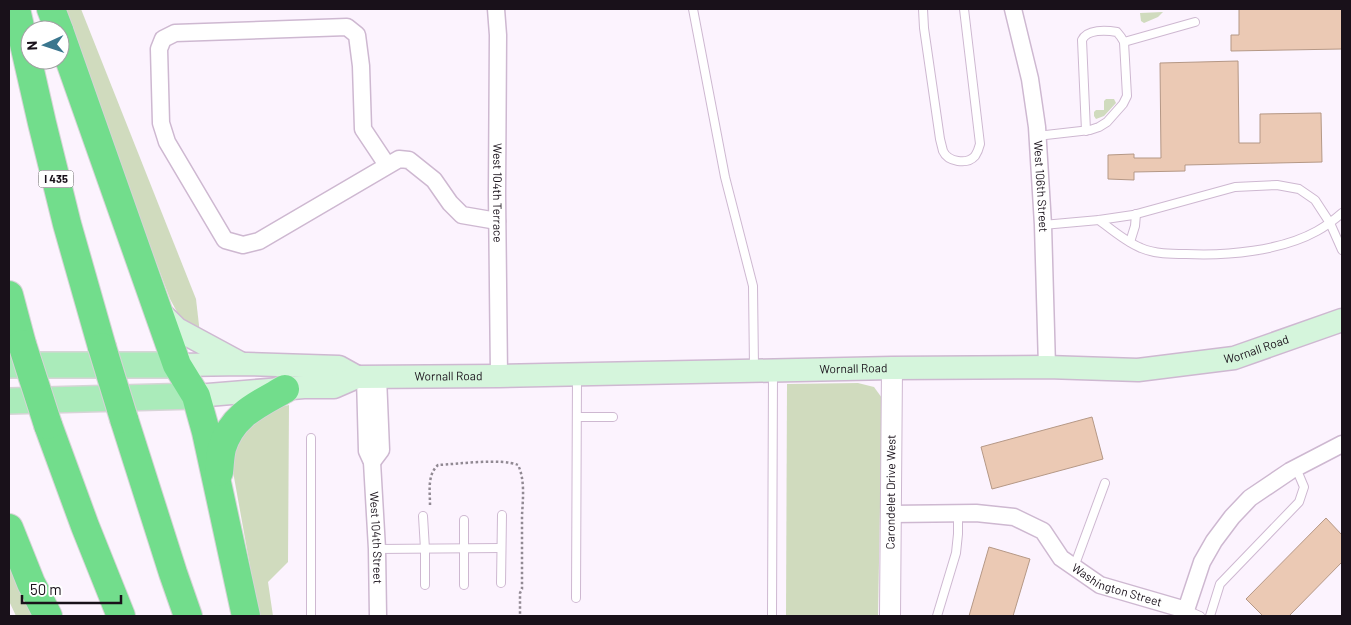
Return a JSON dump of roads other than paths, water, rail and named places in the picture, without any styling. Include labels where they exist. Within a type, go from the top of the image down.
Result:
[{"type":"highway","name":"I 435","points":[[16,9],[67,224],[124,419],[188,616]]},
{"type":"highway","points":[[70,62],[176,364],[196,396],[218,480],[230,546],[246,616]]},
{"type":"highway","points":[[9,295],[16,355],[48,425],[121,616]]},
{"type":"highway","points":[[218,480],[222,449],[229,431],[239,418],[252,408],[285,389]]},
{"type":"highway","points":[[9,528],[31,583],[48,616]]},
{"type":"main road","points":[[156,308],[177,329],[243,364]]},
{"type":"main road","name":"Wornall Road","points":[[9,401],[196,396],[334,387],[366,377],[892,368],[1047,367],[1138,370],[1234,358],[1342,320]]},
{"type":"main road","name":"Wornall Road","points":[[16,355],[176,364],[339,367],[366,377]]},
{"type":"street","name":"West 104th Terrace","points":[[496,9],[498,34],[497,221],[499,376]]},
{"type":"street","name":"West 106th Street","points":[[1013,9],[1030,79],[1037,136],[1043,225],[1047,367]]},
{"type":"street","points":[[387,165],[364,129],[361,66],[357,35],[347,27],[175,33],[163,40],[159,49],[161,123],[167,142],[225,240],[243,246],[259,241],[399,158],[409,160],[434,180],[450,204],[462,215],[497,221]]},
{"type":"street","name":"Carondelet Drive West","points":[[890,616],[892,368]]},
{"type":"street","name":"West 104th Street","points":[[366,377],[381,450],[372,462],[377,549],[378,616]]},
{"type":"street","name":"Washington Street","points":[[891,514],[976,513],[1014,517],[1043,531],[1061,558],[1100,584],[1193,613],[1202,562],[1214,541],[1232,518],[1250,498],[1296,468],[1342,444]]},
{"type":"lane","points":[[693,9],[725,177],[753,286],[763,370],[772,616]]},
{"type":"lane","points":[[923,9],[940,139],[948,158],[956,161],[965,161],[975,156],[980,144],[964,9]]},
{"type":"lane","points":[[1124,42],[1195,22]]},
{"type":"lane","points":[[1037,136],[1086,131],[1099,127],[1107,122],[1123,104],[1126,96],[1124,42],[1117,32],[1090,32],[1082,40],[1086,131]]},
{"type":"lane","points":[[1043,225],[1099,220],[1136,214],[1234,187],[1277,185],[1299,189],[1315,200],[1330,223],[1342,250]]},
{"type":"lane","points":[[1099,220],[1142,249],[1162,254],[1212,256],[1264,249],[1291,241],[1315,232],[1342,213]]},
{"type":"lane","points":[[1130,242],[1135,226],[1136,214]]},
{"type":"lane","points":[[576,598],[577,374]]},
{"type":"lane","points":[[576,417],[613,417]]},
{"type":"lane","points":[[311,438],[311,616]]},
{"type":"lane","points":[[1210,616],[1220,584],[1299,502],[1304,487],[1296,468]]},
{"type":"lane","points":[[1074,567],[1105,483]]},
{"type":"lane","points":[[937,616],[956,553],[958,513]]},
{"type":"lane","points":[[423,516],[425,585]]},
{"type":"lane","points":[[501,583],[502,516]]},
{"type":"lane","points":[[464,520],[464,585]]},
{"type":"lane","points":[[377,549],[501,548]]}]
